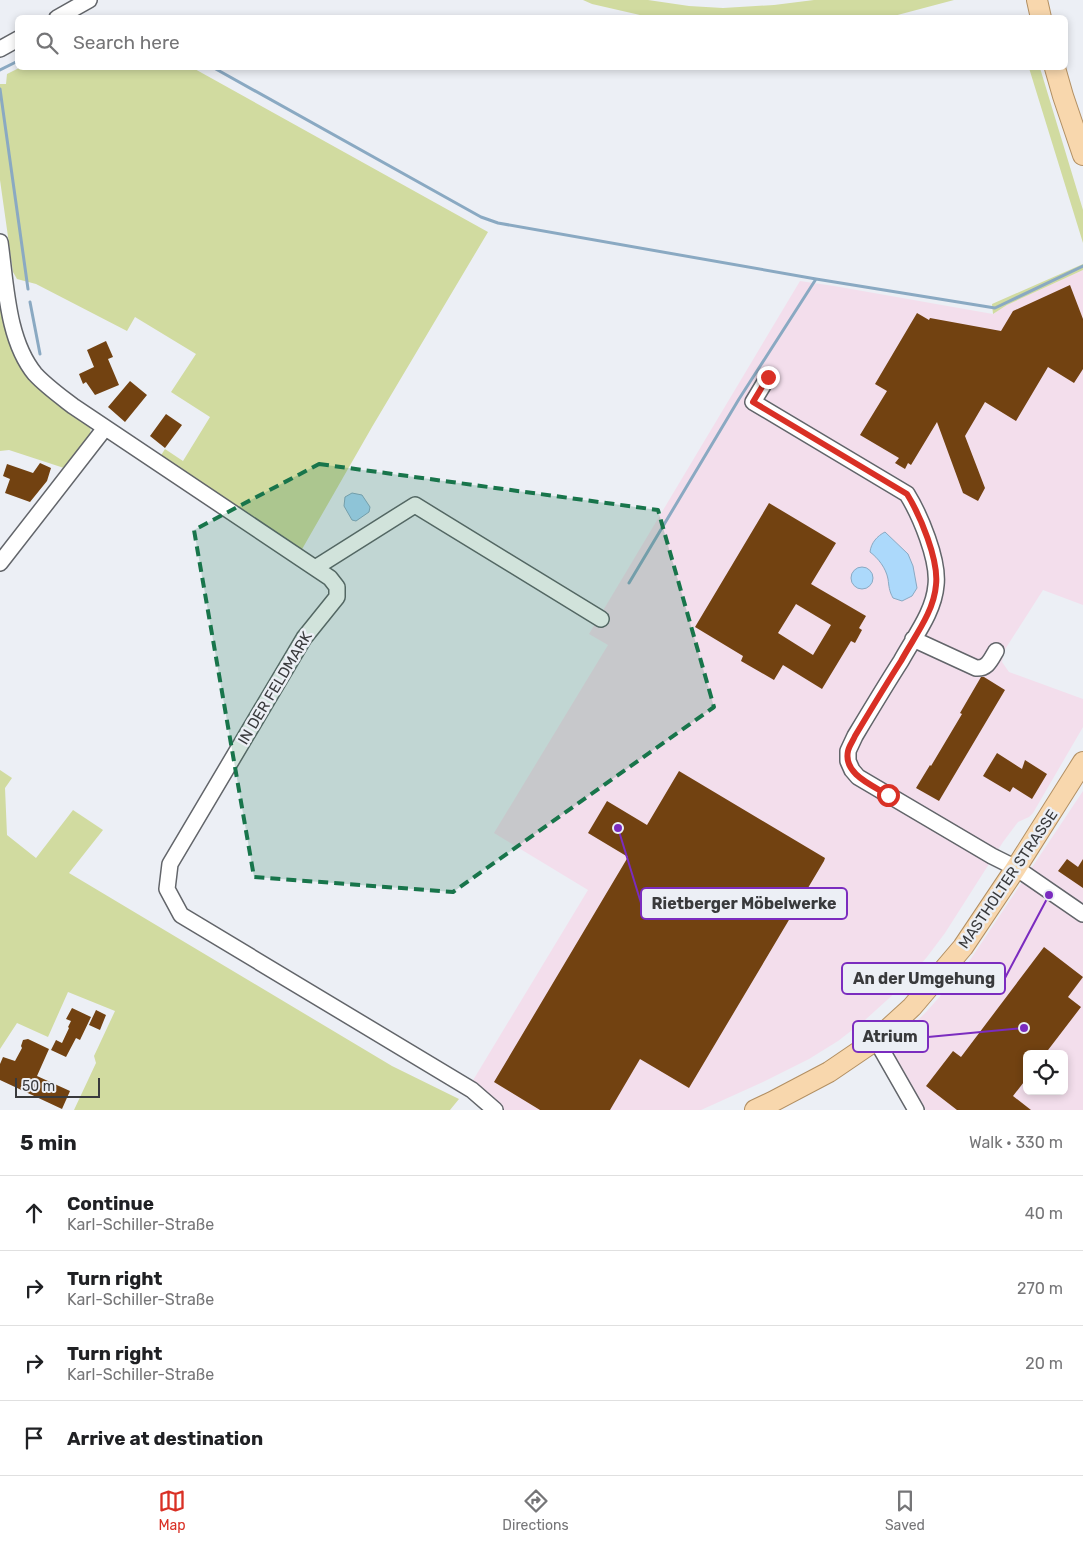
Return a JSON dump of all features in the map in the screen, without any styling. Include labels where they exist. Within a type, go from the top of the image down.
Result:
[{"type":"main road","points":[[1037,0],[1040,15]]},
{"type":"main road","points":[[1056,70],[1083,155]]},
{"type":"main road","name":"MASTHOLTER STRASSE","points":[[755,1110],[829,1072],[876,1040],[912,1007],[964,947],[1083,762]]},
{"type":"street","points":[[62,15],[89,0]]},
{"type":"street","points":[[0,49],[15,41]]},
{"type":"street","name":"IN DER FELDMARK","points":[[0,242],[10,318],[22,356],[35,374],[50,388],[105,428],[330,578],[337,587],[337,597],[304,638],[170,864],[167,889],[181,914],[472,1090],[495,1110]]},
{"type":"street","points":[[768,377],[753,402],[907,494],[916,508],[930,548],[937,583],[933,602],[914,639],[855,736],[848,751],[848,761],[852,770],[858,776],[888,795],[1016,868],[1083,914]]},
{"type":"street","points":[[0,563],[105,428]]},
{"type":"street","points":[[315,568],[414,505],[601,618]]},
{"type":"street","points":[[914,639],[976,668],[984,667],[988,664],[996,651]]},
{"type":"street","points":[[876,1040],[916,1110]]},
{"type":"highlighted area","points":[[319,464],[658,510],[714,707],[453,892],[254,877],[194,530]]},
{"type":"shaded area","points":[[1083,270],[1083,605],[1043,590],[1004,651],[1002,662],[1009,672],[1083,699],[1083,727],[1033,813],[1018,822],[1003,842],[945,933],[897,991],[838,1041],[809,1059],[701,1110],[503,1110],[472,1082],[588,890],[494,833],[608,645],[589,634],[800,281],[993,314],[1007,305]]},
{"type":"shaded area","points":[[1083,791],[1083,1110],[926,1110],[894,1056],[901,1037],[964,969]]},
{"type":"green space","points":[[583,0],[648,0],[689,6],[723,8],[814,0],[954,0],[898,15],[640,15],[592,4]]},
{"type":"green space","points":[[15,70],[197,70],[488,232],[301,551],[160,457],[165,449],[183,461],[210,417],[171,392],[196,354],[135,317],[127,331],[36,284],[17,279],[13,272],[0,180],[0,84],[6,84],[7,74]]},
{"type":"green space","points":[[1030,70],[1041,70],[1083,210],[1083,243]]},
{"type":"green space","points":[[1083,264],[1083,270],[1007,305],[993,314],[992,304]]},
{"type":"green space","points":[[0,286],[16,356],[90,424],[89,437],[86,443],[64,468],[9,450],[0,451]]},
{"type":"green space","points":[[0,770],[12,778],[5,788],[7,835],[36,858],[73,810],[103,830],[69,873],[392,1066],[459,1099],[450,1110],[74,1110],[96,1063],[94,1056],[115,1011],[68,992],[48,1037],[17,1023],[0,1049]]},
{"type":"water","points":[[352,493],[362,495],[370,507],[369,512],[356,521],[352,520],[344,506],[345,497]]},
{"type":"water","points":[[885,532],[908,554],[913,566],[917,588],[912,596],[902,601],[893,598],[884,567],[870,552],[875,540]]},
{"type":"water","points":[[862,567],[870,570],[873,578],[870,586],[862,589],[854,586],[851,578],[854,570]]},
{"type":"building","points":[[1070,285],[1083,319],[1083,369],[1074,383],[1048,367],[1016,421],[985,402],[965,436],[985,488],[978,501],[963,493],[937,422],[911,465],[908,463],[905,469],[895,463],[899,458],[860,435],[887,391],[875,384],[917,313],[929,320],[930,318],[1001,331],[1013,311]]},
{"type":"building","points":[[106,341],[113,357],[108,359],[119,385],[95,395],[86,382],[83,384],[79,374],[94,367],[87,350]]},
{"type":"building","points":[[130,381],[147,395],[125,422],[108,407]]},
{"type":"building","points":[[166,414],[182,425],[165,448],[150,436]]},
{"type":"building","points":[[40,463],[51,468],[47,481],[30,502],[5,493],[10,479],[3,476],[7,464],[33,473]]},
{"type":"building","points":[[769,503],[836,543],[811,584],[866,616],[859,628],[862,630],[855,643],[851,641],[822,689],[783,665],[774,680],[741,661],[743,656],[695,627]],"holes":[[[796,604],[831,625],[813,655],[778,633]]]},
{"type":"building","points":[[981,677],[1005,690],[939,801],[916,788],[962,714],[960,713]]},
{"type":"building","points":[[997,753],[1022,769],[1025,760],[1047,774],[1032,799],[1013,787],[1010,792],[983,776]]},
{"type":"building","points":[[679,771],[825,858],[824,861],[689,1088],[640,1059],[610,1110],[540,1110],[494,1082],[628,857],[588,833],[607,801],[647,825]]},
{"type":"building","points":[[1067,859],[1078,867],[1083,859],[1083,888],[1058,871]]},
{"type":"building","points":[[1044,947],[1083,977],[1068,997],[1081,1007],[1048,1050],[1023,1050],[1023,1083],[1013,1096],[1031,1110],[957,1110],[926,1086],[953,1051],[961,1057]]},
{"type":"building","points":[[72,1008],[91,1017],[80,1040],[76,1038],[66,1057],[51,1050],[56,1040],[62,1043],[71,1021],[66,1019]]},
{"type":"building","points":[[96,1010],[106,1015],[100,1030],[89,1025]]},
{"type":"building","points":[[28,1039],[49,1049],[37,1076],[70,1091],[62,1109],[0,1080],[0,1064],[3,1057],[15,1061],[22,1048],[23,1040]]},
{"type":"waterway","points":[[0,70],[15,62]]},
{"type":"waterway","points":[[218,70],[481,217],[498,223],[816,279],[995,308],[1083,266]]},
{"type":"waterway","points":[[0,89],[28,289]]},
{"type":"waterway","points":[[629,583],[739,399],[816,279]]},
{"type":"waterway","points":[[30,302],[40,354]]},
{"type":"place","name":"Rietberger Möbelwerke","points":[[618,828]]},
{"type":"place","name":"An der Umgehung","points":[[1049,895]]},
{"type":"place","name":"Atrium","points":[[1024,1028]]},
{"type":"route","points":[[768,377],[753,402],[890,482],[907,494],[916,508],[935,565],[937,583],[933,602],[926,617],[848,751],[848,761],[852,770],[858,776],[888,795]]}]
